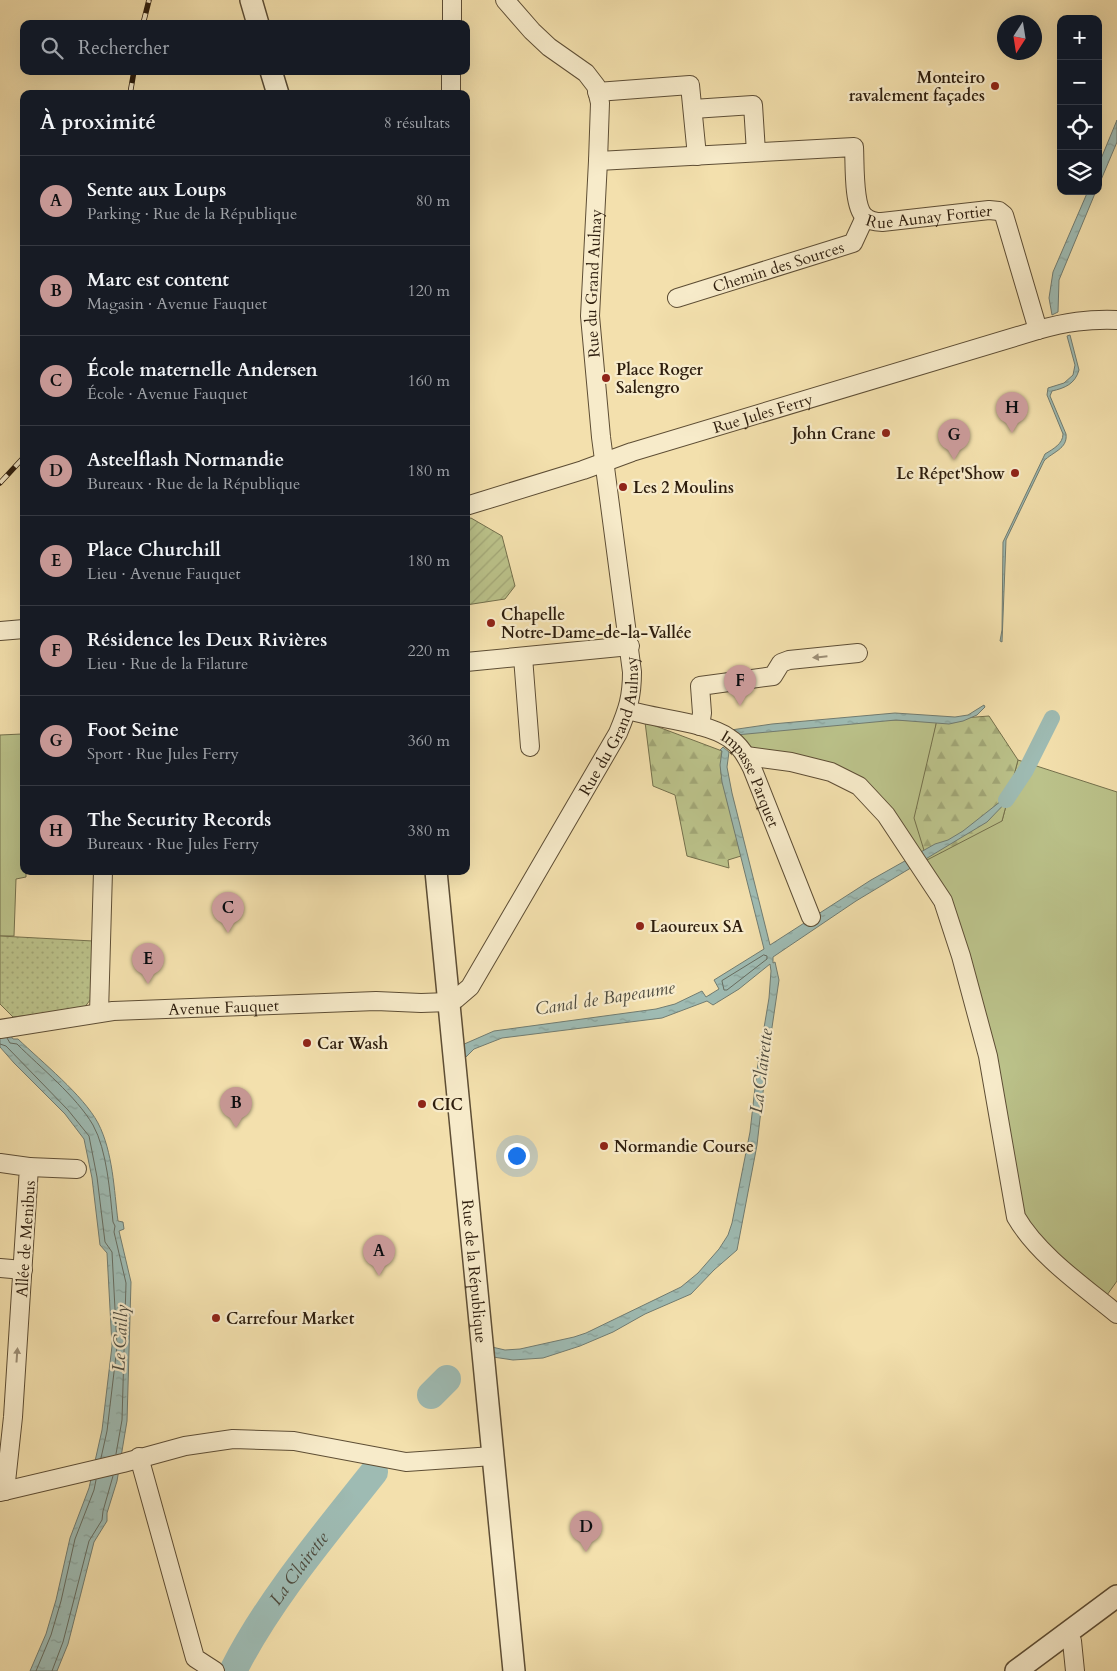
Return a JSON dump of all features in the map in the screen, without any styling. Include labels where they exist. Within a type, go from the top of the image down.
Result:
[{"type":"street","points":[[251,0],[257,20]]},
{"type":"street","points":[[452,0],[452,20]]},
{"type":"street","name":"Rue du Grand Aulnay","points":[[449,1002],[456,999],[470,987],[595,775],[628,710],[632,692],[630,646],[595,391],[590,316],[600,103],[596,86],[586,73],[549,47],[532,31],[506,0]]},
{"type":"street","points":[[272,75],[277,90]]},
{"type":"street","points":[[451,75],[451,90]]},
{"type":"street","points":[[597,92],[690,86],[697,156]]},
{"type":"street","points":[[598,162],[756,152],[753,105],[693,109]]},
{"type":"street","name":"Rue Aunay Fortier","points":[[756,152],[854,147],[858,205],[865,217],[871,220],[882,222],[983,210],[999,211],[1004,214],[1038,330]]},
{"type":"street","name":"Chemin des Sources","points":[[677,298],[853,243],[865,217]]},
{"type":"street","name":"Rue Jules Ferry","points":[[470,505],[1038,330],[1087,319],[1117,320]]},
{"type":"street","points":[[0,631],[20,629]]},
{"type":"street","points":[[470,662],[630,646]]},
{"type":"street","points":[[700,726],[702,713],[700,686],[773,676],[781,663],[789,660],[858,653]]},
{"type":"street","points":[[523,657],[530,747]]},
{"type":"street","name":"Impasse Parquet","points":[[628,710],[700,726],[728,736],[746,756],[811,917]]},
{"type":"street","points":[[746,756],[791,762],[831,772],[858,786],[886,815],[920,866],[943,901],[988,1056],[1016,1217],[1025,1233],[1048,1256],[1117,1314]]},
{"type":"street","points":[[99,1013],[103,875]]},
{"type":"street","name":"Rue de la République","points":[[436,875],[514,1671]]},
{"type":"street","name":"Avenue Fauquet","points":[[0,1029],[99,1013],[376,1001],[449,1002]]},
{"type":"street","name":"Allée de Menibus","points":[[0,1163],[29,1167],[77,1169]]},
{"type":"street","name":"Allée de Menibus","points":[[2,1491],[7,1389],[23,1270],[29,1167]]},
{"type":"street","points":[[0,1268],[23,1270]]},
{"type":"street","points":[[2,1491],[185,1446],[233,1439],[294,1441],[406,1462],[493,1456]]},
{"type":"street","points":[[131,1460],[194,1658],[215,1671]]},
{"type":"street","points":[[1016,1671],[1117,1596]]},
{"type":"street","points":[[1066,1634],[1072,1641],[1075,1671]]},
{"type":"green space","points":[[470,518],[502,536],[515,586],[505,599],[470,604]]},
{"type":"green space","points":[[989,716],[1018,760],[1002,821],[927,860],[914,818],[937,720]]},
{"type":"green space","points":[[861,720],[937,720],[933,740],[1002,821],[1018,760],[1117,792],[1117,1281],[1102,1302],[1025,1233],[988,1056],[943,901],[859,786],[746,756],[735,733]]},
{"type":"green space","points":[[645,722],[722,751],[721,773],[741,856],[728,860],[729,868],[687,856],[675,795],[653,786]]},
{"type":"green space","points":[[20,734],[20,875],[26,875],[26,877],[16,879],[14,936],[0,936],[0,735]]},
{"type":"green space","points":[[0,936],[93,941],[91,999],[83,1009],[13,1017],[0,1004]]},
{"type":"water","points":[[1117,120],[1117,142],[1102,178],[1102,156]]},
{"type":"water","points":[[1086,195],[1094,195],[1059,280],[1058,312],[1052,315],[1049,298],[1053,272]]},
{"type":"water","points":[[1070,335],[1079,370],[1072,382],[1065,387],[1052,391],[1050,396],[1066,434],[1066,439],[1059,450],[1044,461],[1006,540],[1002,642],[1000,641],[1002,630],[1003,542],[1045,454],[1057,446],[1063,438],[1047,395],[1048,388],[1064,383],[1073,375],[1075,365],[1067,336]]},
{"type":"water","points":[[984,705],[985,707],[977,715],[949,724],[896,720],[736,735],[731,730],[772,724],[895,713],[955,717],[968,715]]},
{"type":"water","points":[[723,747],[729,752],[727,767],[732,793],[770,945],[871,880],[935,844],[948,840],[963,831],[1001,801],[1016,781],[1020,785],[987,822],[856,901],[773,957],[773,963],[775,962],[779,980],[757,1145],[737,1250],[691,1294],[645,1314],[613,1332],[580,1346],[543,1358],[513,1360],[493,1357],[492,1347],[505,1350],[520,1349],[586,1333],[681,1287],[698,1273],[719,1249],[728,1235],[750,1132],[757,1070],[769,998],[770,964],[739,989],[713,1005],[707,1001],[662,1018],[502,1038],[474,1049],[464,1059],[462,1045],[494,1031],[656,1009],[675,1004],[702,991],[706,997],[719,989],[714,980],[764,949],[722,782],[720,765],[722,751],[720,750]]},
{"type":"water","name":"Le Cailly","points":[[0,1020],[13,1039],[18,1039],[83,1101],[98,1123],[110,1159],[118,1221],[123,1222],[124,1229],[119,1231],[131,1282],[127,1421],[117,1481],[107,1513],[107,1521],[94,1542],[68,1644],[57,1671],[30,1671],[46,1634],[70,1538],[89,1488],[102,1430],[112,1346],[107,1253],[100,1245],[92,1178],[84,1139],[65,1114],[0,1047]]},
{"type":"waterway","name":"Canal de Bapeaume","points":[[1006,800],[1026,770],[1052,718]]},
{"type":"waterway","name":"La Clairette","points":[[431,1395],[447,1379]]},
{"type":"waterway","name":"La Clairette","points":[[233,1671],[263,1619],[298,1568],[374,1472]]},
{"type":"railway","points":[[144,20],[149,0]]},
{"type":"railway","points":[[131,90],[133,75]]},
{"type":"railway","points":[[0,483],[20,461]]},
{"type":"place","name":"Monteiro ravalement façades","points":[[995,86]]},
{"type":"place","name":"Place Roger Salengro","points":[[606,378]]},
{"type":"place","name":"John Crane","points":[[886,433]]},
{"type":"place","name":"The Security Records","points":[[1012,433]]},
{"type":"place","name":"Foot Seine","points":[[954,460]]},
{"type":"place","name":"Le Répet'Show","points":[[1015,473]]},
{"type":"place","name":"Les 2 Moulins","points":[[623,487]]},
{"type":"place","name":"Chapelle Notre-Dame-de-la-Vallée","points":[[491,623]]},
{"type":"place","name":"Résidence les Deux Rivières","points":[[740,706]]},
{"type":"place","name":"Laoureux SA","points":[[640,926]]},
{"type":"place","name":"École maternelle Andersen","points":[[228,933]]},
{"type":"place","name":"Place Churchill","points":[[148,984]]},
{"type":"place","name":"Car Wash","points":[[307,1043]]},
{"type":"place","name":"CIC","points":[[422,1104]]},
{"type":"place","name":"Marc est content","points":[[236,1128]]},
{"type":"place","name":"Normandie Course","points":[[604,1146]]},
{"type":"place","name":"Sente aux Loups","points":[[379,1276]]},
{"type":"place","name":"Carrefour Market","points":[[216,1318]]},
{"type":"place","name":"Asteelflash Normandie","points":[[586,1552]]}]
